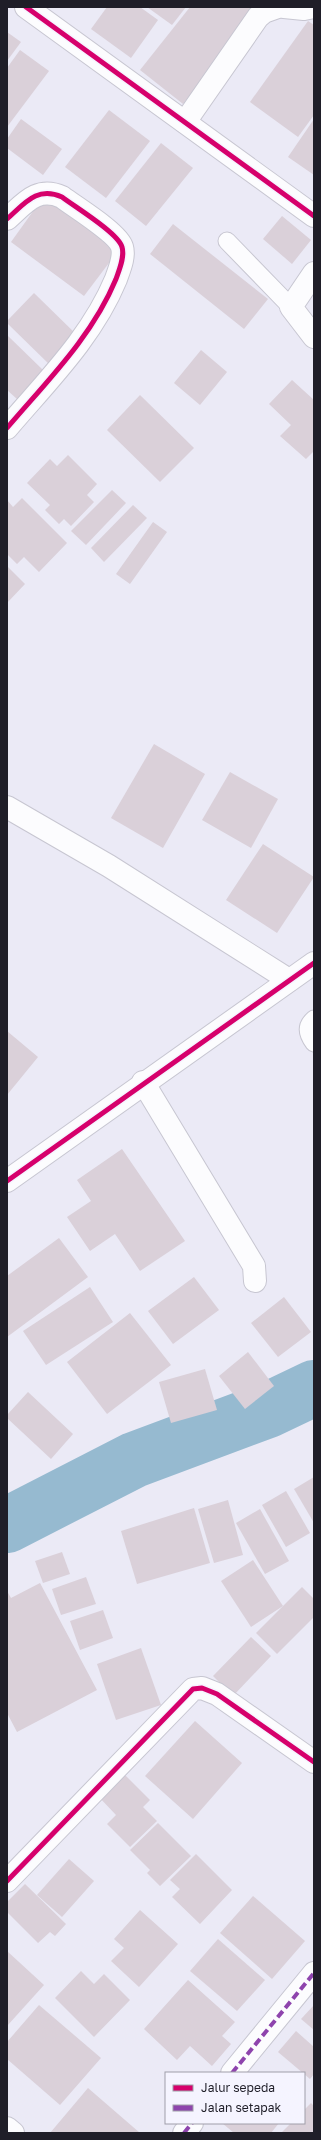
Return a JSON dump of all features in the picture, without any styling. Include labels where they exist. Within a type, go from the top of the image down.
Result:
[{"type":"street","points":[[26,7],[314,216]]},
{"type":"street","points":[[185,122],[258,17],[270,9],[278,7]]},
{"type":"street","points":[[284,7],[304,9],[314,7]]},
{"type":"street","points":[[7,219],[35,196],[45,192],[54,194],[62,197],[112,234],[122,247],[123,256],[120,269],[105,304],[84,339],[7,428]]},
{"type":"street","points":[[314,273],[291,308],[314,337]]},
{"type":"street","points":[[7,807],[109,866],[289,980]]},
{"type":"street","points":[[7,1181],[143,1082],[314,963]]},
{"type":"street","points":[[143,1082],[254,1266],[255,1281]]},
{"type":"street","points":[[7,1881],[193,1689],[202,1688],[217,1694],[314,1762]]},
{"type":"street","points":[[233,2072],[314,1973]]},
{"type":"street","points":[[184,2133],[191,2124]]},
{"type":"street","points":[[7,2128],[13,2133]]},
{"type":"lane","points":[[227,241],[291,308]]},
{"type":"lane","points":[[314,1020],[308,1026],[308,1034],[314,1043]]},
{"type":"building","points":[[107,7],[140,7],[158,20],[131,58],[91,29]]},
{"type":"building","points":[[147,7],[186,7],[172,25]]},
{"type":"building","points":[[190,7],[251,7],[257,11],[183,104],[140,70]]},
{"type":"building","points":[[308,21],[314,25],[314,115],[298,137],[250,102]]},
{"type":"building","points":[[7,32],[21,42],[7,61]]},
{"type":"building","points":[[20,50],[49,71],[7,127],[7,68]]},
{"type":"building","points":[[109,110],[150,141],[106,198],[65,167]]},
{"type":"building","points":[[21,119],[62,149],[43,175],[7,148],[7,139]]},
{"type":"building","points":[[314,119],[314,175],[288,157]]},
{"type":"building","points":[[161,143],[193,168],[146,226],[115,201]]},
{"type":"building","points":[[44,196],[118,251],[84,296],[11,242]]},
{"type":"building","points":[[282,216],[311,240],[292,264],[263,239]]},
{"type":"building","points":[[173,224],[268,299],[244,329],[150,254]]},
{"type":"building","points":[[34,293],[80,338],[52,367],[7,323],[7,321]]},
{"type":"building","points":[[7,335],[44,371],[17,399],[7,390]]},
{"type":"building","points":[[201,350],[227,372],[200,405],[174,383]]},
{"type":"building","points":[[292,380],[314,400],[314,451],[306,459],[280,436],[291,425],[269,404]]},
{"type":"building","points":[[140,395],[194,448],[160,482],[107,430]]},
{"type":"building","points":[[68,455],[97,484],[87,495],[94,502],[71,526],[64,519],[59,524],[45,510],[50,505],[27,483],[50,459],[57,466]]},
{"type":"building","points":[[112,490],[126,503],[86,545],[71,531]]},
{"type":"building","points":[[22,498],[67,543],[39,572],[24,557],[17,564],[7,554],[7,500],[13,507]]},
{"type":"building","points":[[133,505],[147,518],[104,562],[91,548]]},
{"type":"building","points":[[153,522],[167,532],[130,584],[116,574]]},
{"type":"building","points":[[7,566],[25,584],[7,603]]},
{"type":"building","points":[[154,744],[205,774],[163,848],[111,818]]},
{"type":"building","points":[[230,772],[278,799],[251,848],[202,820]]},
{"type":"building","points":[[263,844],[314,877],[277,933],[226,900]]},
{"type":"building","points":[[7,1031],[38,1057],[7,1095]]},
{"type":"building","points":[[122,1149],[185,1241],[140,1271],[115,1234],[90,1251],[67,1217],[91,1201],[77,1180]]},
{"type":"building","points":[[59,1238],[88,1277],[7,1337],[7,1276]]},
{"type":"building","points":[[194,1277],[219,1310],[173,1344],[148,1311]]},
{"type":"building","points":[[90,1287],[113,1322],[46,1365],[23,1331]]},
{"type":"building","points":[[284,1297],[311,1332],[278,1357],[251,1323]]},
{"type":"building","points":[[130,1313],[171,1365],[107,1414],[67,1362]]},
{"type":"building","points":[[248,1352],[274,1386],[245,1409],[219,1376]]},
{"type":"building","points":[[205,1369],[217,1410],[171,1423],[159,1382]]},
{"type":"building","points":[[28,1392],[73,1434],[51,1459],[7,1418],[7,1415]]},
{"type":"building","points":[[314,1477],[314,1523],[294,1489]]},
{"type":"building","points":[[286,1491],[310,1533],[286,1547],[262,1505]]},
{"type":"building","points":[[228,1500],[243,1555],[214,1563],[198,1509]]},
{"type":"building","points":[[194,1508],[210,1563],[137,1584],[121,1531]]},
{"type":"building","points":[[260,1509],[289,1561],[265,1574],[236,1523]]},
{"type":"building","points":[[62,1552],[70,1574],[43,1583],[35,1561]]},
{"type":"building","points":[[253,1560],[283,1606],[251,1627],[221,1581]]},
{"type":"building","points":[[86,1577],[96,1604],[61,1615],[52,1589]]},
{"type":"building","points":[[40,1583],[97,1690],[17,1732],[7,1713],[7,1591],[11,1598]]},
{"type":"building","points":[[302,1587],[314,1599],[314,1617],[277,1654],[256,1633]]},
{"type":"building","points":[[103,1610],[113,1638],[80,1650],[70,1621]]},
{"type":"building","points":[[251,1637],[271,1656],[233,1696],[213,1676]]},
{"type":"building","points":[[141,1648],[161,1705],[116,1720],[97,1664]]},
{"type":"building","points":[[195,1721],[242,1763],[193,1819],[145,1776]]},
{"type":"building","points":[[122,1772],[150,1800],[143,1807],[157,1821],[130,1847],[107,1824],[116,1815],[98,1796]]},
{"type":"building","points":[[158,1823],[191,1856],[160,1886],[147,1873],[150,1870],[130,1850]]},
{"type":"building","points":[[196,1854],[232,1890],[200,1924],[172,1897],[180,1889],[170,1880]]},
{"type":"building","points":[[69,1859],[94,1881],[62,1917],[37,1895]]},
{"type":"building","points":[[25,1884],[66,1924],[55,1936],[50,1932],[38,1943],[7,1912],[7,1902]]},
{"type":"building","points":[[253,1896],[305,1941],[272,1979],[220,1933]]},
{"type":"building","points":[[140,1910],[178,1944],[139,1987],[111,1961],[124,1948],[114,1939]]},
{"type":"building","points":[[218,1939],[265,1980],[237,2011],[190,1971]]},
{"type":"building","points":[[7,1951],[44,1985],[7,2026]]},
{"type":"building","points":[[81,1971],[94,1984],[104,1974],[130,2000],[94,2037],[55,1998]]},
{"type":"building","points":[[188,1980],[235,2022],[222,2036],[231,2044],[212,2066],[190,2046],[177,2060],[144,2029]]},
{"type":"building","points":[[39,2005],[101,2058],[60,2105],[7,2059],[7,2042]]},
{"type":"building","points":[[314,2005],[314,2030],[301,2019]]},
{"type":"building","points":[[296,2031],[314,2047],[314,2074],[310,2079],[305,2075],[305,2072],[302,2072],[278,2052]]},
{"type":"building","points":[[88,2088],[140,2133],[50,2133]]},
{"type":"building","points":[[311,2103],[314,2106],[314,2133],[281,2133],[290,2124],[305,2124],[305,2109]]},
{"type":"building","points":[[223,2124],[278,2124],[271,2133],[234,2133]]},
{"type":"waterway","points":[[7,1525],[134,1460],[268,1410],[314,1388]]},
{"type":"marked path","points":[[233,2072],[314,1973]]},
{"type":"marked path","points":[[184,2133],[191,2124]]},
{"type":"cycle path","points":[[26,7],[314,216]]},
{"type":"cycle path","points":[[7,219],[32,198],[38,195],[53,194],[62,197],[105,228],[119,241],[123,251],[116,279],[106,300],[82,339],[68,358],[7,428]]},
{"type":"cycle path","points":[[7,1181],[314,963]]},
{"type":"cycle path","points":[[7,1881],[193,1689],[202,1688],[217,1694],[314,1762]]}]
